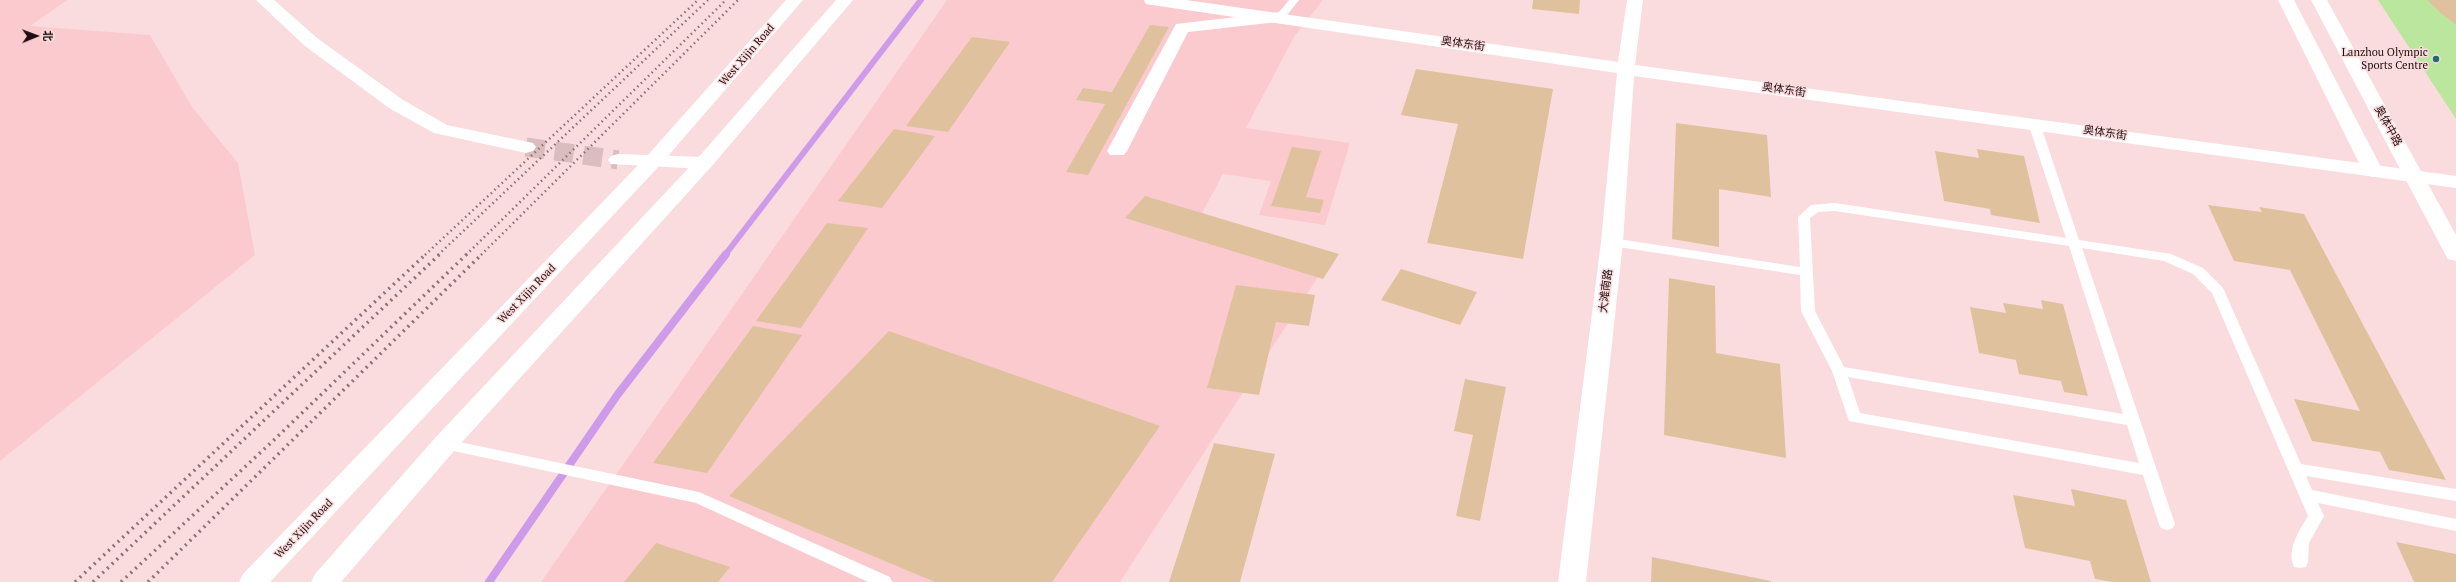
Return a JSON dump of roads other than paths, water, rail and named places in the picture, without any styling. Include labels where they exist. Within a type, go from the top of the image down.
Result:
[{"type":"main road","points":[[264,0],[311,42],[362,81],[396,104],[442,129],[526,147]]},
{"type":"main road","name":"West Xijin Road","points":[[253,582],[654,160],[796,0]]},
{"type":"main road","points":[[325,582],[445,444],[704,163],[845,0]]},
{"type":"main road","name":"奥体东街","points":[[1152,0],[1280,17],[1626,69],[2034,123],[2456,182]]},
{"type":"main road","name":"大滩南路","points":[[1572,582],[1612,242],[1626,69],[1635,0]]},
{"type":"main road","points":[[2286,0],[2373,171]]},
{"type":"main road","name":"奥体中路","points":[[2319,0],[2416,177],[2456,254]]},
{"type":"main road","points":[[1117,151],[1182,28],[1280,17]]},
{"type":"main road","points":[[618,160],[654,160],[704,163]]},
{"type":"lane","points":[[1280,17],[1294,0]]},
{"type":"lane","points":[[2034,123],[2167,524]]},
{"type":"lane","points":[[2149,470],[1854,417],[1839,370],[1808,311],[1804,217],[1815,208],[1824,206],[2167,257],[2198,271],[2210,281],[2218,291],[2316,516],[2301,543],[2300,562]]},
{"type":"lane","points":[[1612,242],[1807,272]]},
{"type":"lane","points":[[1839,370],[2133,421]]},
{"type":"lane","points":[[445,444],[699,498],[884,582]]},
{"type":"lane","points":[[2296,469],[2456,495]]},
{"type":"lane","points":[[2308,495],[2456,525]]},
{"type":"waterway","points":[[725,255],[921,0]]},
{"type":"waterway","points":[[489,582],[618,394],[726,254]]},
{"type":"tunnel","points":[[526,147],[618,160]]},
{"type":"railway","points":[[425,255],[698,0]]},
{"type":"railway","points":[[438,255],[708,0]]},
{"type":"railway","points":[[466,255],[726,0]]},
{"type":"railway","points":[[481,255],[738,0]]},
{"type":"railway","points":[[75,582],[426,254]]},
{"type":"railway","points":[[93,582],[440,254]]},
{"type":"railway","points":[[121,582],[275,439],[467,254]]},
{"type":"railway","points":[[148,582],[482,254]]},
{"type":"place","name":"Lanzhou Olympic Sports Centre","points":[[2436,59]]}]
